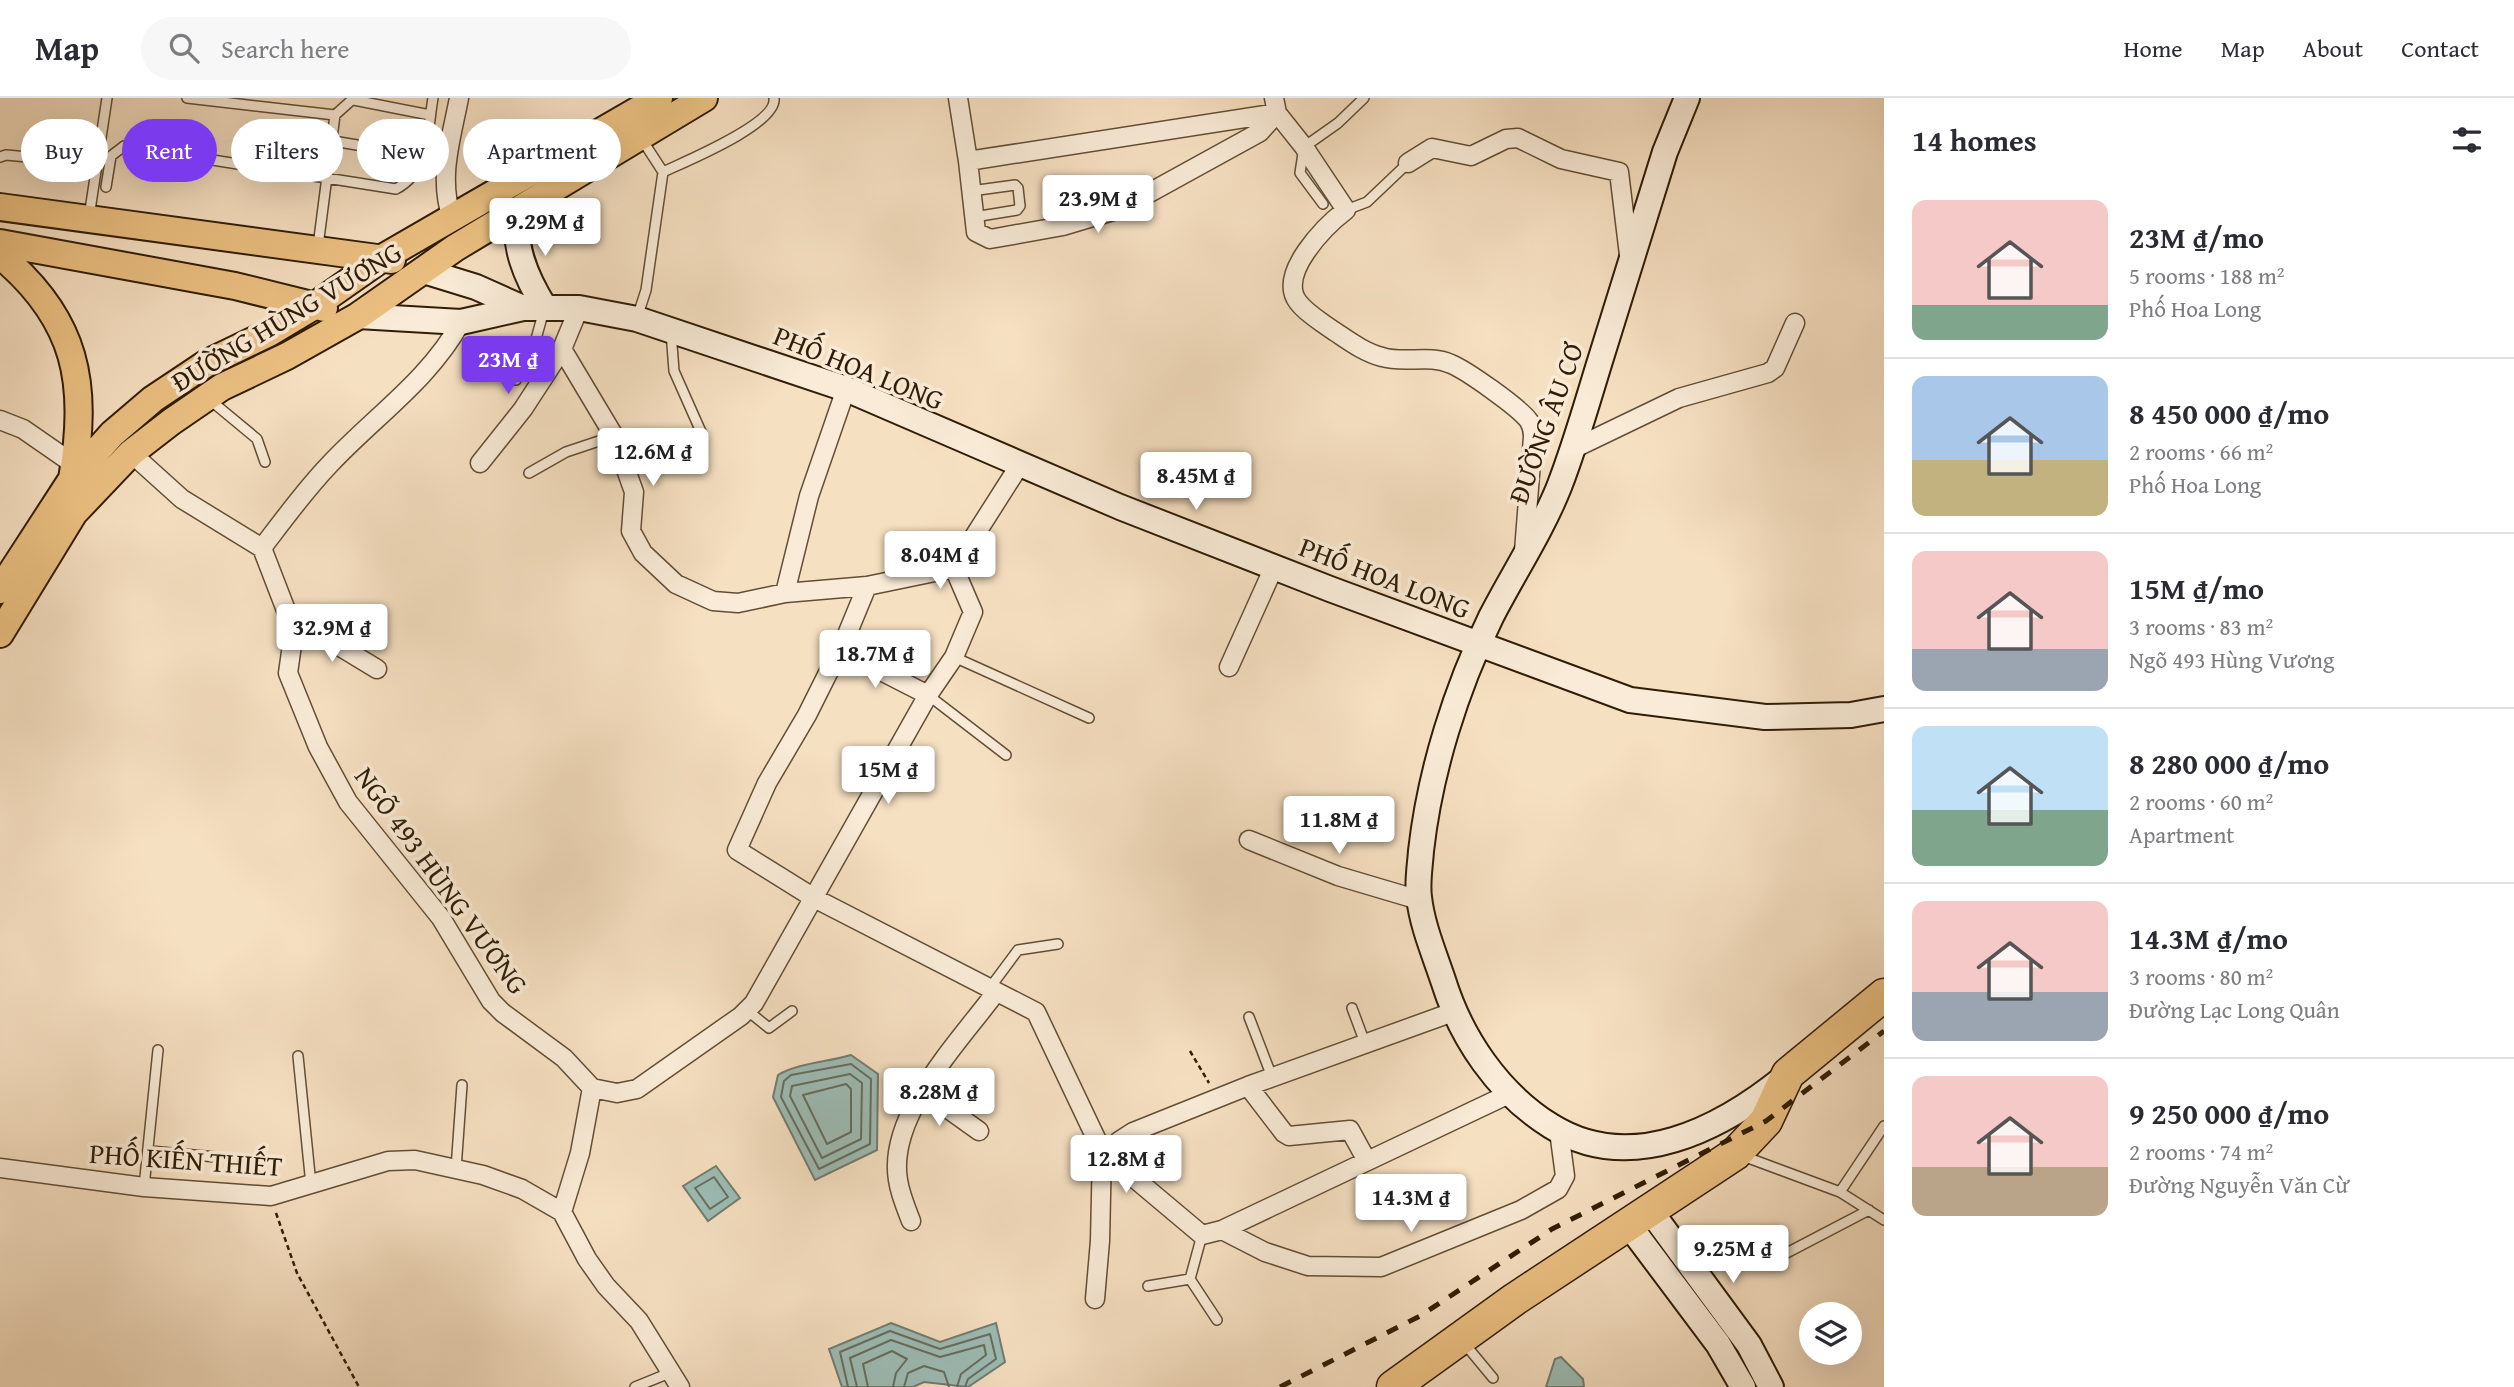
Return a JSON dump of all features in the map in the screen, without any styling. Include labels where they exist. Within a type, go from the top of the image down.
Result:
[{"type":"highway","points":[[1393,1387],[1735,1154],[1766,1121],[1788,1074],[1884,995]]},
{"type":"main road","name":"ĐƯỜNG HÙNG VƯƠNG","points":[[0,590],[112,434],[171,387],[207,363],[269,333],[314,306],[384,257],[659,98]]},
{"type":"main road","name":"ĐƯỜNG HÙNG VƯƠNG","points":[[0,634],[68,520],[80,479],[131,453],[206,397],[358,316],[520,209],[704,98]]},
{"type":"main road","points":[[0,207],[384,257],[424,271]]},
{"type":"main road","points":[[0,243],[235,286],[358,316]]},
{"type":"main road","points":[[0,255],[45,302],[70,349],[81,414],[80,479]]},
{"type":"street","points":[[452,219],[444,191],[444,172],[459,98]]},
{"type":"street","points":[[958,98],[976,232],[990,239],[1063,226],[1120,209],[1260,132],[1275,106]]},
{"type":"street","name":"ĐƯỜNG ÂU CƠ","points":[[1687,98],[1665,152],[1573,449],[1557,491],[1478,644],[1458,696],[1431,788],[1423,840],[1419,900],[1453,1012],[1481,1059],[1529,1112],[1559,1131],[1611,1148],[1644,1148],[1676,1140],[1724,1120],[1757,1100],[1788,1074]]},
{"type":"street","points":[[968,161],[1275,106]]},
{"type":"street","points":[[1275,106],[1346,210],[1328,223],[1294,270],[1292,284],[1296,300],[1315,318],[1366,352],[1386,358],[1408,361],[1437,359],[1453,364],[1528,420],[1533,437],[1523,555]]},
{"type":"street","points":[[1408,163],[1432,148],[1471,156],[1506,139],[1518,138],[1562,159],[1619,172],[1630,266]]},
{"type":"street","points":[[520,209],[517,225],[520,251],[534,308]]},
{"type":"street","name":"PHỐ HOA LONG","points":[[424,271],[534,308]]},
{"type":"street","name":"PHỐ HOA LONG","points":[[358,316],[461,322],[534,308],[579,308],[637,319],[846,389],[1018,466],[1275,568],[1630,700],[1765,716],[1851,715],[1884,709]]},
{"type":"street","points":[[480,463],[523,409],[562,349],[579,308]]},
{"type":"street","points":[[131,453],[182,499],[262,548],[331,462],[428,371],[448,346],[461,322]]},
{"type":"street","points":[[1573,449],[1679,398],[1768,373],[1774,368],[1795,323]]},
{"type":"street","points":[[562,349],[614,436],[634,492],[631,531],[643,553],[659,572],[676,584],[713,601],[738,603],[785,593],[867,586],[954,568],[1018,466]]},
{"type":"street","points":[[785,593],[809,496],[846,389]]},
{"type":"street","points":[[0,420],[23,429],[80,479]]},
{"type":"street","name":"NGÕ 493 HÙNG VƯƠNG","points":[[262,548],[294,631],[288,673],[318,747],[348,802],[441,918],[491,1001],[564,1058],[592,1088]]},
{"type":"street","points":[[676,1379],[639,1321],[606,1286],[587,1259],[562,1212],[580,1153],[592,1088],[617,1093],[637,1089],[748,1011],[929,695],[954,657],[973,612],[954,568]]},
{"type":"street","points":[[1229,667],[1275,568]]},
{"type":"street","points":[[867,586],[863,604],[840,650],[737,845],[740,855],[814,898],[1029,1007],[1042,1021],[1105,1153],[1202,1235],[1222,1230],[1511,1093]]},
{"type":"street","points":[[294,631],[316,632],[377,669]]},
{"type":"street","points":[[840,650],[929,695]]},
{"type":"street","points":[[1249,840],[1338,876],[1419,900]]},
{"type":"street","points":[[911,1222],[897,1178],[902,1133],[923,1091],[993,991]]},
{"type":"street","points":[[1095,1299],[1105,1153],[1126,1135],[1248,1086],[1453,1012]]},
{"type":"street","points":[[1248,1086],[1284,1133],[1289,1136],[1350,1130],[1367,1161]]},
{"type":"street","points":[[923,1091],[979,1131]]},
{"type":"street","points":[[1222,1230],[1265,1252],[1308,1266],[1381,1267],[1521,1210],[1558,1189],[1565,1176],[1559,1131]]},
{"type":"street","name":"PHỐ KIẾN THIẾT","points":[[0,1168],[144,1187],[271,1196],[388,1161],[415,1160],[456,1168],[522,1189],[562,1212]]},
{"type":"street","points":[[1639,1217],[1743,1387]]},
{"type":"street","points":[[1639,1217],[1749,1345],[1771,1387]]},
{"type":"lane","points":[[88,219],[107,98]]},
{"type":"lane","points":[[187,98],[335,115]]},
{"type":"lane","points":[[429,119],[433,98]]},
{"type":"lane","points":[[663,172],[757,124],[772,109],[774,98]]},
{"type":"lane","points":[[1323,204],[1300,173],[1304,146],[1338,123],[1364,98]]},
{"type":"lane","points":[[335,119],[335,115],[354,99],[430,115]]},
{"type":"lane","points":[[637,319],[646,290],[663,172],[640,136]]},
{"type":"lane","points":[[106,187],[111,156],[124,146],[231,163]]},
{"type":"lane","points":[[0,157],[21,156]]},
{"type":"lane","points":[[1346,210],[1367,202],[1408,163]]},
{"type":"lane","points":[[343,181],[396,189],[407,182]]},
{"type":"lane","points":[[317,248],[327,182]]},
{"type":"lane","points":[[971,191],[1015,185],[1018,188],[1020,206],[1017,210],[974,217]]},
{"type":"lane","points":[[516,380],[536,339],[534,308]]},
{"type":"lane","points":[[671,330],[674,371],[702,434]]},
{"type":"lane","points":[[206,397],[257,439],[265,462]]},
{"type":"lane","points":[[529,473],[557,456],[614,436]]},
{"type":"lane","points":[[954,657],[1089,718]]},
{"type":"lane","points":[[929,695],[1006,755]]},
{"type":"lane","points":[[993,991],[1018,950],[1058,944]]},
{"type":"lane","points":[[1352,1009],[1365,1043]]},
{"type":"lane","points":[[748,1011],[768,1028],[792,1010]]},
{"type":"lane","points":[[1249,1017],[1272,1077]]},
{"type":"lane","points":[[144,1187],[150,1152],[158,1050]]},
{"type":"lane","points":[[298,1056],[311,1186]]},
{"type":"lane","points":[[456,1168],[462,1085]]},
{"type":"lane","points":[[1840,1192],[1884,1126]]},
{"type":"lane","points":[[150,1152],[216,1157]]},
{"type":"lane","points":[[1735,1154],[1840,1192],[1884,1220]]},
{"type":"lane","points":[[1777,1258],[1869,1210]]},
{"type":"lane","points":[[1202,1235],[1190,1279],[1217,1320]]},
{"type":"lane","points":[[1149,1286],[1190,1279]]},
{"type":"lane","points":[[1460,1339],[1493,1378]]},
{"type":"lane","points":[[635,1387],[676,1379]]},
{"type":"path","points":[[1191,1051],[1217,1098]]},
{"type":"path","points":[[271,1196],[297,1273],[359,1387]]},
{"type":"water","points":[[851,1055],[878,1074],[877,1150],[815,1180],[773,1097],[778,1075],[804,1065]]},
{"type":"water","points":[[716,1166],[740,1198],[708,1221],[683,1186]]},
{"type":"water","points":[[891,1323],[940,1342],[996,1323],[1005,1362],[968,1387],[924,1382],[913,1387],[842,1387],[829,1349]]},
{"type":"water","points":[[1561,1357],[1583,1379],[1584,1387],[1546,1387],[1555,1359]]},
{"type":"railway","points":[[1280,1387],[1420,1316],[1552,1229],[1766,1121],[1884,1031]]}]
